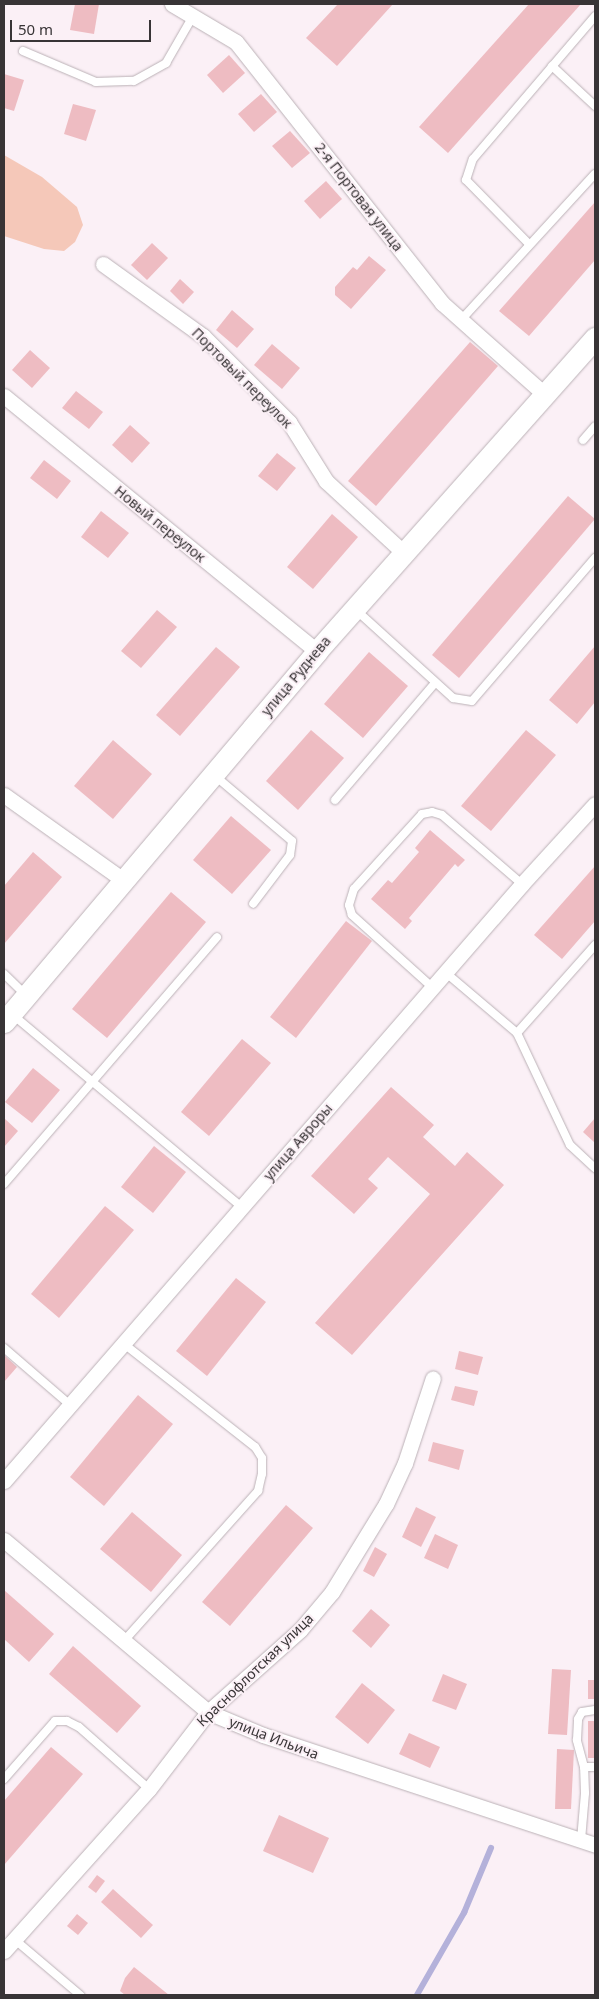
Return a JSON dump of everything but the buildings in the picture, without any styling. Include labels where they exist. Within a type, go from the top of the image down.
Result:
[{"type":"main road","name":"улица Руднева","points":[[7,1018],[317,651],[595,338]]},
{"type":"street","name":"2-я Портовая улица","points":[[172,4],[194,15],[236,42],[252,58],[442,303],[544,394]]},
{"type":"street","name":"Портовый переулок","points":[[103,264],[203,336],[289,422],[326,481],[404,553]]},
{"type":"street","name":"Новый переулок","points":[[4,396],[317,651]]},
{"type":"street","points":[[4,795],[123,880]]},
{"type":"street","name":"улица Авроры","points":[[4,1481],[68,1404],[242,1207],[445,972],[595,804]]},
{"type":"street","name":"Краснофлотская улица","points":[[4,1951],[148,1789],[208,1712],[300,1630],[332,1592],[367,1537],[402,1471],[432,1378]]},
{"type":"street","name":"улица Ильича","points":[[4,1540],[208,1712],[262,1735],[588,1842]]},
{"type":"lane","points":[[23,51],[96,82],[134,81],[166,63],[194,15]]},
{"type":"lane","points":[[529,244],[466,180],[473,159],[595,16]]},
{"type":"lane","points":[[552,66],[595,106]]},
{"type":"lane","points":[[461,320],[595,174]]},
{"type":"lane","points":[[583,440],[595,426]]},
{"type":"lane","points":[[355,608],[452,698],[472,700],[595,558]]},
{"type":"lane","points":[[335,800],[435,682]]},
{"type":"lane","points":[[213,774],[292,840],[290,855],[253,904]]},
{"type":"lane","points":[[432,987],[352,915],[349,905],[354,889],[422,814],[432,812],[442,815],[522,884]]},
{"type":"lane","points":[[4,1184],[217,937]]},
{"type":"lane","points":[[517,1033],[595,945]]},
{"type":"lane","points":[[445,972],[517,1033],[570,1145],[595,1168]]},
{"type":"lane","points":[[4,974],[26,995]]},
{"type":"lane","points":[[7,1018],[94,1080],[242,1207]]},
{"type":"lane","points":[[123,1343],[255,1447],[262,1458],[262,1474],[258,1491],[123,1642]]},
{"type":"lane","points":[[4,1348],[68,1404]]},
{"type":"lane","points":[[588,1842],[584,1767],[577,1740],[578,1718],[582,1712],[595,1710]]},
{"type":"lane","points":[[4,1779],[55,1721],[67,1721],[79,1727],[148,1789]]},
{"type":"lane","points":[[584,1767],[595,1767]]},
{"type":"lane","points":[[14,1939],[80,1995]]},
{"type":"shaded area","points":[[4,155],[42,177],[77,207],[83,225],[75,242],[64,251],[44,249],[4,236]]},
{"type":"waterway","points":[[417,1995],[464,1913],[491,1848]]}]
